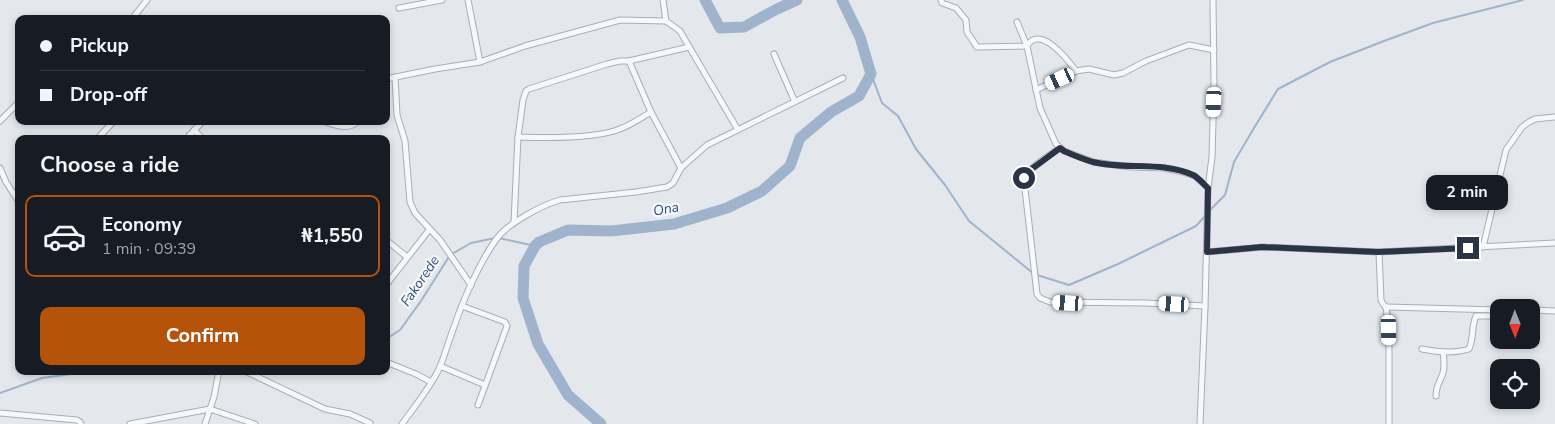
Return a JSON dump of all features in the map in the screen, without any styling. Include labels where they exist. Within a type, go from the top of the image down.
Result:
[{"type":"street","points":[[135,15],[147,0]]},
{"type":"street","points":[[399,8],[442,0]]},
{"type":"street","points":[[468,0],[480,62]]},
{"type":"street","points":[[664,0],[666,21]]},
{"type":"street","points":[[941,0],[942,3],[956,8],[966,20],[967,32],[977,47],[1026,46],[1033,39],[1038,39],[1060,51],[1076,71]]},
{"type":"street","points":[[1200,424],[1208,188],[1212,157],[1213,0]]},
{"type":"street","points":[[390,78],[480,62],[525,46],[620,20],[666,21],[680,31],[738,130]]},
{"type":"street","points":[[1018,22],[1026,46],[1040,108],[1049,130],[1060,148],[1093,162],[1130,167],[1164,168],[1183,172],[1195,176],[1208,188]]},
{"type":"street","points":[[1036,90],[1076,71],[1089,69],[1116,75],[1123,74],[1146,61],[1189,45],[1214,50]]},
{"type":"street","points":[[514,222],[518,137],[523,100],[529,89],[607,64],[689,48]]},
{"type":"street","points":[[774,54],[795,102]]},
{"type":"street","points":[[628,61],[651,112],[681,168]]},
{"type":"street","points":[[395,77],[397,115],[405,140],[410,202],[416,213],[429,230],[440,240],[471,285]]},
{"type":"street","points":[[402,424],[426,391],[440,366],[471,285],[498,237],[514,222],[552,202],[560,200],[667,187],[673,183],[681,168],[707,145],[843,78]]},
{"type":"street","points":[[0,121],[15,106]]},
{"type":"street","points":[[518,137],[544,138],[608,133],[628,126],[651,112]]},
{"type":"street","points":[[1483,247],[1506,150],[1522,127],[1529,122],[1535,119],[1555,117]]},
{"type":"street","points":[[100,135],[110,125]]},
{"type":"street","points":[[190,135],[199,125]]},
{"type":"street","points":[[333,125],[352,125]]},
{"type":"street","points":[[194,130],[199,135]]},
{"type":"street","points":[[1060,148],[1029,171],[1024,180],[1035,282],[1037,294],[1040,298],[1047,302],[1205,306]]},
{"type":"street","points":[[0,168],[15,196]]},
{"type":"street","points":[[390,280],[429,230]]},
{"type":"street","points":[[390,243],[407,257]]},
{"type":"street","points":[[1207,252],[1262,247],[1378,252],[1555,244]]},
{"type":"street","points":[[1378,252],[1381,300],[1386,307],[1389,330],[1389,424]]},
{"type":"street","points":[[462,306],[505,322],[507,326],[478,405]]},
{"type":"street","points":[[1386,307],[1490,310]]},
{"type":"street","points":[[1540,310],[1555,311]]},
{"type":"street","points":[[1422,349],[1443,352],[1469,349],[1476,316],[1490,316]]},
{"type":"street","points":[[1436,396],[1436,387],[1444,366],[1443,352]]},
{"type":"street","points":[[390,364],[431,382]]},
{"type":"street","points":[[440,366],[485,385]]},
{"type":"street","points":[[205,424],[218,375]]},
{"type":"street","points":[[253,375],[318,406],[350,414],[370,423]]},
{"type":"street","points":[[130,424],[210,409],[255,424]]},
{"type":"street","points":[[0,413],[77,420],[81,424]]},
{"type":"waterway","name":"Ona","points":[[705,0],[720,28],[744,27],[797,0]]},
{"type":"waterway","name":"Ona","points":[[601,424],[568,395],[538,344],[523,298],[524,266],[535,246],[539,242],[568,230],[611,231],[674,224],[727,208],[762,191],[790,166],[800,138],[831,112],[859,96],[871,74],[860,37],[842,0]]},
{"type":"waterway","points":[[1209,211],[1225,195],[1234,162],[1278,89],[1330,62],[1433,23],[1523,0]]},
{"type":"waterway","points":[[871,74],[882,103],[898,116],[916,149],[945,185],[969,221],[1034,274],[1069,285],[1118,264],[1196,226],[1206,215]]},
{"type":"waterway","name":"Fakorede","points":[[390,336],[400,330],[450,255],[471,243],[495,238]]},
{"type":"waterway","name":"Fakorede","points":[[499,238],[535,246]]},
{"type":"waterway","name":"Fakorede","points":[[0,393],[42,378],[64,375]]},
{"type":"route","points":[[1024,178],[1029,171],[1060,148],[1093,162],[1130,167],[1164,168],[1195,176],[1208,188],[1207,252],[1262,247],[1378,252],[1468,248]]}]
